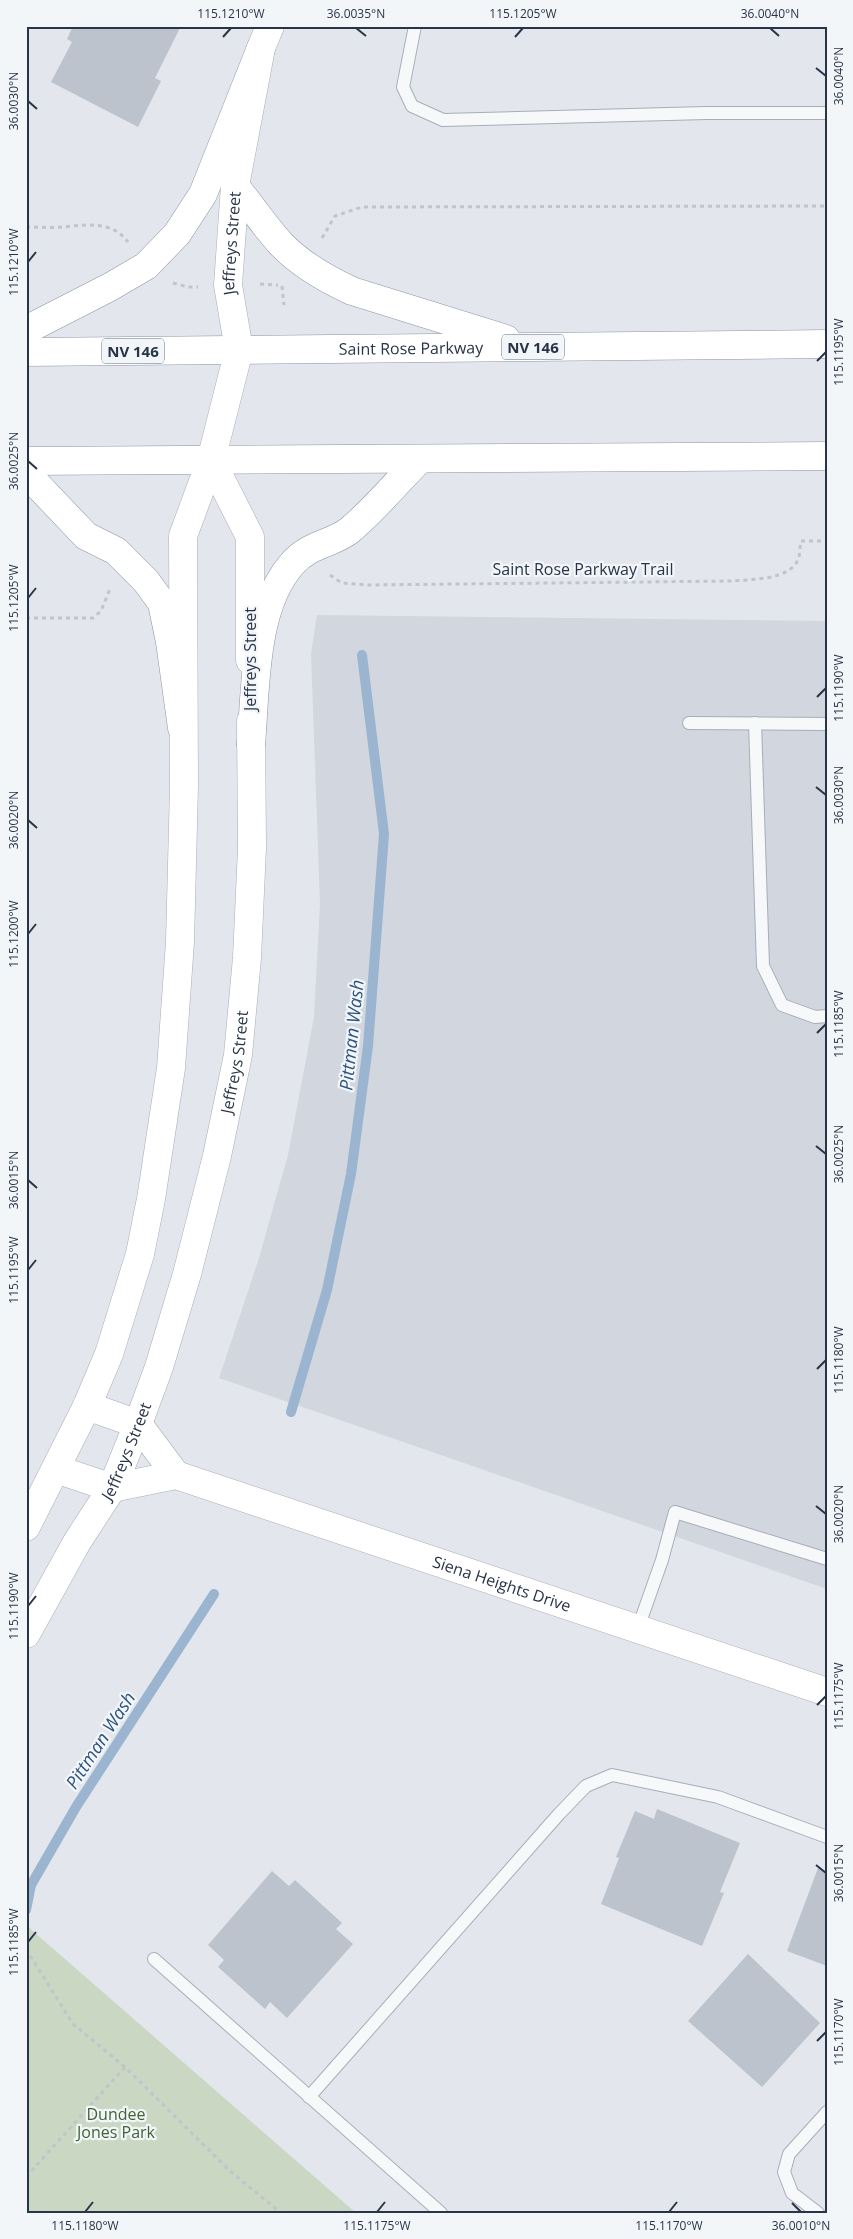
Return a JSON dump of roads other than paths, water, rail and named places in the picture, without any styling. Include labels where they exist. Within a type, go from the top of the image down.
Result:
[{"type":"main road","name":"Jeffreys Street","points":[[26,1527],[87,1406],[109,1354],[140,1254],[151,1199],[171,1068],[180,942],[184,786],[182,728],[183,536],[211,460],[239,350],[228,285],[236,186],[266,37]]},
{"type":"main road","points":[[26,330],[110,287],[146,266],[177,234],[203,194],[266,37]]},
{"type":"main road","points":[[236,186],[282,244],[304,264],[328,280],[352,291],[531,347]]},
{"type":"main road","name":"Saint Rose Parkway","points":[[26,352],[827,344]]},
{"type":"main road","points":[[26,461],[827,456]]},
{"type":"main road","points":[[251,744],[259,651],[268,606],[279,582],[302,554],[349,531],[420,459]]},
{"type":"main road","name":"Jeffreys Street","points":[[26,1634],[77,1542],[112,1488],[159,1367],[187,1274],[217,1156],[238,1055],[247,958],[252,848],[250,536],[211,460]]},
{"type":"main road","points":[[26,473],[86,536],[116,551],[146,581],[162,603],[170,642],[182,728]]},
{"type":"main road","points":[[87,1406],[138,1424],[176,1475]]},
{"type":"main road","points":[[56,1469],[112,1488]]},
{"type":"main road","name":"Siena Heights Drive","points":[[112,1488],[176,1475],[827,1692]]},
{"type":"lane","points":[[416,26],[403,87],[412,106],[443,120],[706,113],[827,113]]},
{"type":"lane","points":[[689,723],[827,724]]},
{"type":"lane","points":[[755,723],[763,966],[782,1004],[815,1017],[827,1016]]},
{"type":"lane","points":[[638,1628],[662,1560],[675,1512],[827,1559]]},
{"type":"lane","points":[[309,2097],[559,1814],[586,1786],[612,1775],[622,1777],[718,1798],[827,1837]]},
{"type":"lane","points":[[154,1959],[441,2213]]},
{"type":"lane","points":[[818,2213],[792,2193],[784,2172],[789,2154],[827,2112]]},
{"type":"waterway","name":"Pittman Wash","points":[[291,1412],[327,1290],[351,1174],[368,1046],[384,834],[362,655]]},
{"type":"waterway","name":"Pittman Wash","points":[[26,1910],[31,1885],[76,1807],[214,1594]]},
{"type":"park label","name":"Dundee Jones Park","points":[[116,2123]]}]
